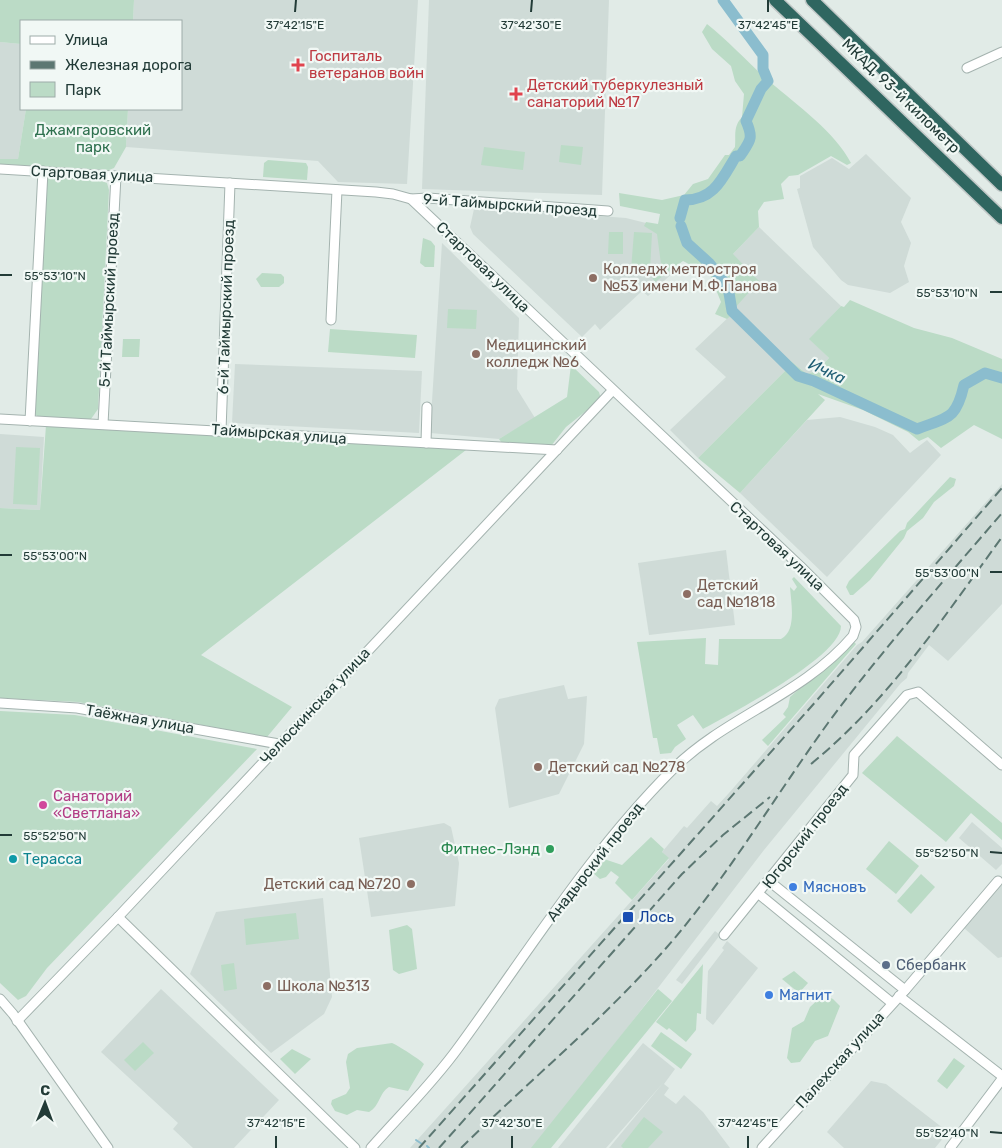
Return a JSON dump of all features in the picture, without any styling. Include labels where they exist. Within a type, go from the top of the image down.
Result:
[{"type":"highway","name":"МКАД, 93-й километр","points":[[775,0],[1002,218]]},
{"type":"highway","name":"МКАД, 93-й километр","points":[[812,0],[1002,185]]},
{"type":"street","points":[[967,68],[1002,52]]},
{"type":"street","name":"Стартовая улица","points":[[0,169],[393,194],[411,199],[424,209],[612,392],[800,566],[854,620]]},
{"type":"street","points":[[30,421],[43,171]]},
{"type":"street","name":"5-й Таймырский проезд","points":[[103,424],[116,176]]},
{"type":"street","name":"6-й Таймырский проезд","points":[[221,431],[230,183]]},
{"type":"street","points":[[331,320],[336,190]]},
{"type":"street","name":"9-й Таймырский проезд","points":[[411,199],[428,198],[608,211]]},
{"type":"street","name":"Челюскинская улица","points":[[17,1021],[118,917],[612,392]]},
{"type":"street","points":[[426,443],[427,407]]},
{"type":"street","name":"Таймырская улица","points":[[0,419],[558,450]]},
{"type":"street","name":"Анадырский проезд","points":[[371,1148],[457,1050],[590,865],[656,788],[699,746],[816,672],[853,636],[856,627],[854,620]]},
{"type":"street","name":"Югорский проезд","points":[[724,935],[759,894],[853,775],[854,755],[907,695],[918,692],[1002,765]]},
{"type":"street","name":"Таёжная улица","points":[[0,703],[77,708],[279,744]]},
{"type":"street","points":[[769,881],[1002,1078],[950,1148]]},
{"type":"street","name":"Палехская улица","points":[[762,1148],[902,993],[998,882]]},
{"type":"street","points":[[759,894],[892,1003]]},
{"type":"street","points":[[118,917],[356,1148]]},
{"type":"street","points":[[0,999],[108,1148]]},
{"type":"shaded area","name":"Госпиталь ветеранов войн","points":[[134,0],[418,0],[407,184],[338,182],[318,161],[126,147],[128,110],[182,110],[182,20],[133,20]]},
{"type":"shaded area","name":"Детский туберкулезный санаторий №17","points":[[429,0],[609,0],[602,195],[422,189]]},
{"type":"shaded area","points":[[0,42],[20,44],[20,110],[26,110],[18,159],[0,159]]},
{"type":"shaded area","points":[[866,154],[911,198],[901,222],[911,243],[904,266],[909,282],[890,293],[848,285],[841,280],[813,247],[797,189],[800,188],[800,176],[832,158],[849,169]]},
{"type":"shaded area","name":"Колледж метростроя №53 имени М.Ф.Панова","points":[[479,207],[626,218],[666,228],[680,266],[648,296],[642,291],[600,330],[595,324],[582,337],[473,234],[470,227],[474,209]]},
{"type":"shaded area","points":[[759,227],[841,306],[810,339],[829,358],[816,371],[807,374],[777,350],[734,309],[733,254]]},
{"type":"shaded area","name":"Медицинский колледж №6","points":[[442,243],[519,318],[517,389],[535,418],[499,439],[430,433]]},
{"type":"shaded area","points":[[733,313],[788,368],[698,458],[670,430],[726,377],[695,349]]},
{"type":"shaded area","points":[[235,364],[422,371],[419,433],[232,423]]},
{"type":"shaded area","points":[[840,417],[875,427],[893,435],[910,453],[927,440],[941,455],[827,577],[740,493],[807,420]]},
{"type":"shaded area","points":[[0,434],[44,437],[40,510],[0,508]]},
{"type":"shaded area","points":[[1002,484],[1002,604],[948,661],[929,645],[908,673],[907,678],[764,850],[535,1148],[410,1148],[669,859],[662,852],[684,826],[687,828],[711,801],[717,806],[857,645],[862,642]]},
{"type":"shaded area","name":"Детский сад №1818","points":[[726,550],[735,625],[649,635],[638,563]]},
{"type":"shaded area","name":"Детский сад №278","points":[[564,685],[568,699],[587,696],[584,744],[559,794],[509,808],[495,708],[499,699]]},
{"type":"shaded area","points":[[972,822],[1002,848],[1002,864],[996,870],[959,838]]},
{"type":"shaded area","name":"Детский сад №720","points":[[444,823],[451,827],[459,863],[455,906],[371,917],[359,838]]},
{"type":"shaded area","points":[[1002,882],[1002,957],[998,958],[964,928]]},
{"type":"shaded area","name":"Школа №313","points":[[323,898],[332,997],[324,1014],[271,1053],[190,974],[216,912]]},
{"type":"shaded area","points":[[715,931],[720,935],[682,984],[676,980]]},
{"type":"shaded area","points":[[727,941],[758,968],[713,1025],[706,1019],[708,971],[724,950],[722,948]]},
{"type":"shaded area","points":[[161,989],[279,1100],[234,1148],[193,1148],[173,1129],[178,1123],[101,1052]]},
{"type":"shaded area","points":[[643,1043],[675,1069],[664,1084],[669,1088],[664,1095],[676,1104],[684,1095],[703,1112],[730,1148],[609,1148],[663,1083],[606,1148],[558,1148]]},
{"type":"shaded area","points":[[871,1081],[886,1084],[948,1132],[935,1148],[844,1148],[827,1132]]},
{"type":"green space","points":[[0,0],[134,0],[133,20],[20,20],[20,44],[0,42]]},
{"type":"green space","points":[[707,24],[825,130],[835,140],[851,163],[847,165],[831,156],[798,175],[789,176],[781,184],[784,199],[764,202],[758,211],[759,227],[733,254],[759,281],[734,309],[777,350],[807,374],[816,371],[829,358],[809,339],[841,306],[844,307],[850,300],[914,328],[952,338],[1002,359],[1002,439],[974,425],[941,448],[928,437],[919,441],[908,432],[863,410],[818,394],[825,400],[740,493],[698,458],[788,368],[734,313],[727,319],[715,314],[721,302],[710,275],[683,261],[655,282],[651,276],[661,264],[657,234],[644,226],[646,222],[658,224],[660,214],[620,206],[619,193],[662,200],[684,195],[693,184],[708,179],[725,155],[729,155],[735,147],[737,124],[742,117],[744,94],[735,81],[731,66],[712,49],[702,32]]},
{"type":"green space","name":"Джамгаровский парк","points":[[26,110],[128,110],[126,147],[114,168],[109,170],[0,164],[0,159],[18,159]]},
{"type":"green space","points":[[561,145],[583,147],[581,165],[559,162]]},
{"type":"green space","points":[[484,147],[525,152],[523,170],[481,165]]},
{"type":"green space","points":[[268,160],[306,163],[308,167],[307,180],[263,177],[264,163]]},
{"type":"green space","points":[[46,178],[96,179],[107,183],[109,190],[98,409],[91,419],[86,420],[39,417],[33,413]]},
{"type":"green space","points":[[609,232],[623,232],[623,254],[608,254]]},
{"type":"green space","points":[[634,232],[652,233],[650,271],[631,270]]},
{"type":"green space","points":[[423,238],[431,241],[435,246],[434,267],[425,267],[420,263]]},
{"type":"green space","points":[[262,273],[281,274],[284,277],[284,283],[279,287],[261,287],[256,279]]},
{"type":"green space","points":[[448,309],[477,310],[476,329],[447,328]]},
{"type":"green space","points":[[330,329],[417,335],[415,358],[328,352]]},
{"type":"green space","points":[[123,339],[140,339],[139,357],[122,357]]},
{"type":"green space","points":[[571,365],[599,392],[601,399],[566,427],[551,446],[502,443],[499,439],[567,397]]},
{"type":"green space","points":[[46,425],[466,450],[201,655],[292,707],[267,737],[78,702],[0,698],[0,508],[40,510]]},
{"type":"green space","points":[[16,447],[40,448],[37,505],[13,504]]},
{"type":"green space","points":[[950,477],[956,479],[954,486],[934,502],[923,518],[907,531],[904,538],[870,580],[853,595],[850,595],[846,587],[849,581],[900,531],[905,529],[907,523]]},
{"type":"green space","points":[[794,577],[841,626],[836,639],[823,653],[782,684],[703,729],[693,715],[677,725],[686,739],[675,747],[671,753],[660,754],[657,738],[653,738],[637,642],[706,638],[705,664],[718,665],[719,639],[781,639],[786,635],[791,623],[790,587],[794,591],[797,587],[792,579]]},
{"type":"green space","points":[[854,642],[856,644],[768,746],[762,740],[786,717],[783,714],[788,707],[790,697]]},
{"type":"green space","points":[[0,711],[75,715],[257,749],[47,968],[26,996],[18,1000],[0,983]]},
{"type":"green space","points":[[897,736],[1002,823],[1002,840],[971,813],[946,842],[862,773]]},
{"type":"green space","points":[[651,837],[664,849],[662,852],[669,858],[632,900],[615,883],[619,877],[611,871],[606,877],[600,879],[593,873],[604,859],[622,865]]},
{"type":"green space","points":[[889,841],[919,866],[896,894],[866,869]]},
{"type":"green space","points":[[921,874],[935,887],[911,914],[897,901]]},
{"type":"green space","points":[[296,913],[299,939],[246,945],[244,919]]},
{"type":"green space","points":[[407,925],[412,929],[417,969],[399,974],[393,970],[389,930]]},
{"type":"green space","points":[[234,963],[237,989],[224,991],[221,965]]},
{"type":"green space","points":[[703,964],[701,1014],[697,1013],[696,1030],[686,1042],[669,1028],[667,1030],[656,1022]]},
{"type":"green space","points":[[794,971],[808,983],[799,993],[782,979]]},
{"type":"green space","points":[[658,989],[672,1001],[551,1148],[531,1148]]},
{"type":"green space","points":[[823,995],[833,999],[840,1006],[828,1036],[815,1041],[800,1062],[791,1063],[787,1058],[792,1028],[804,1021],[810,1007]]},
{"type":"green space","points":[[661,1032],[692,1054],[681,1069],[651,1046]]},
{"type":"green space","points":[[143,1042],[154,1053],[135,1071],[124,1060]]},
{"type":"green space","points":[[392,1043],[424,1064],[408,1091],[389,1087],[369,1112],[357,1110],[347,1115],[335,1111],[331,1104],[332,1100],[346,1094],[350,1088],[346,1062],[348,1054],[357,1048]]},
{"type":"green space","points":[[292,1049],[311,1059],[295,1074],[280,1059]]},
{"type":"green space","points":[[954,1058],[965,1066],[947,1089],[937,1081]]},
{"type":"green space","points":[[644,1117],[663,1132],[648,1148],[623,1148],[621,1146]]},
{"type":"waterway","name":"Ичка","points":[[680,218],[685,200],[703,196],[716,187],[736,156],[740,156],[746,147],[750,140],[750,132],[746,121],[761,89],[768,81],[763,69],[763,55],[723,0]]},
{"type":"waterway","name":"Ичка","points":[[681,226],[687,243],[709,263],[728,287],[732,311],[798,376],[814,381],[917,429],[949,416],[958,405],[964,385],[985,373],[1002,378]]},
{"type":"waterway","points":[[416,1140],[422,1144]]},
{"type":"railway","points":[[419,1148],[818,699],[1002,488]]},
{"type":"railway","points":[[461,1148],[597,1020],[674,939],[715,887],[828,723],[913,616],[1002,513]]},
{"type":"railway","points":[[811,764],[839,739],[890,686],[914,657],[1002,537]]},
{"type":"railway","points":[[439,1148],[682,874],[723,835],[770,797]]},
{"type":"place","name":"Госпиталь ветеранов войн","points":[[298,65]]},
{"type":"place","name":"Детский туберкулезный санаторий №17","points":[[516,94]]},
{"type":"place","name":"Колледж метростроя №53 имени М.Ф.Панова","points":[[593,278]]},
{"type":"place","name":"Медицинский колледж №6","points":[[476,354]]},
{"type":"place","name":"Детский сад №1818","points":[[687,594]]},
{"type":"place","name":"Детский сад №278","points":[[538,767]]},
{"type":"place","name":"Санаторий «Светлана»","points":[[43,805]]},
{"type":"place","name":"Фитнес-Лэнд","points":[[550,849]]},
{"type":"place","name":"Терасса","points":[[13,859]]},
{"type":"place","name":"Детский сад №720","points":[[411,884]]},
{"type":"place","name":"Мясновъ","points":[[793,887]]},
{"type":"place","name":"Лось","points":[[628,917]]},
{"type":"place","name":"Сбербанк","points":[[886,965]]},
{"type":"place","name":"Школа №313","points":[[267,986]]},
{"type":"place","name":"Магнит","points":[[769,995]]}]
